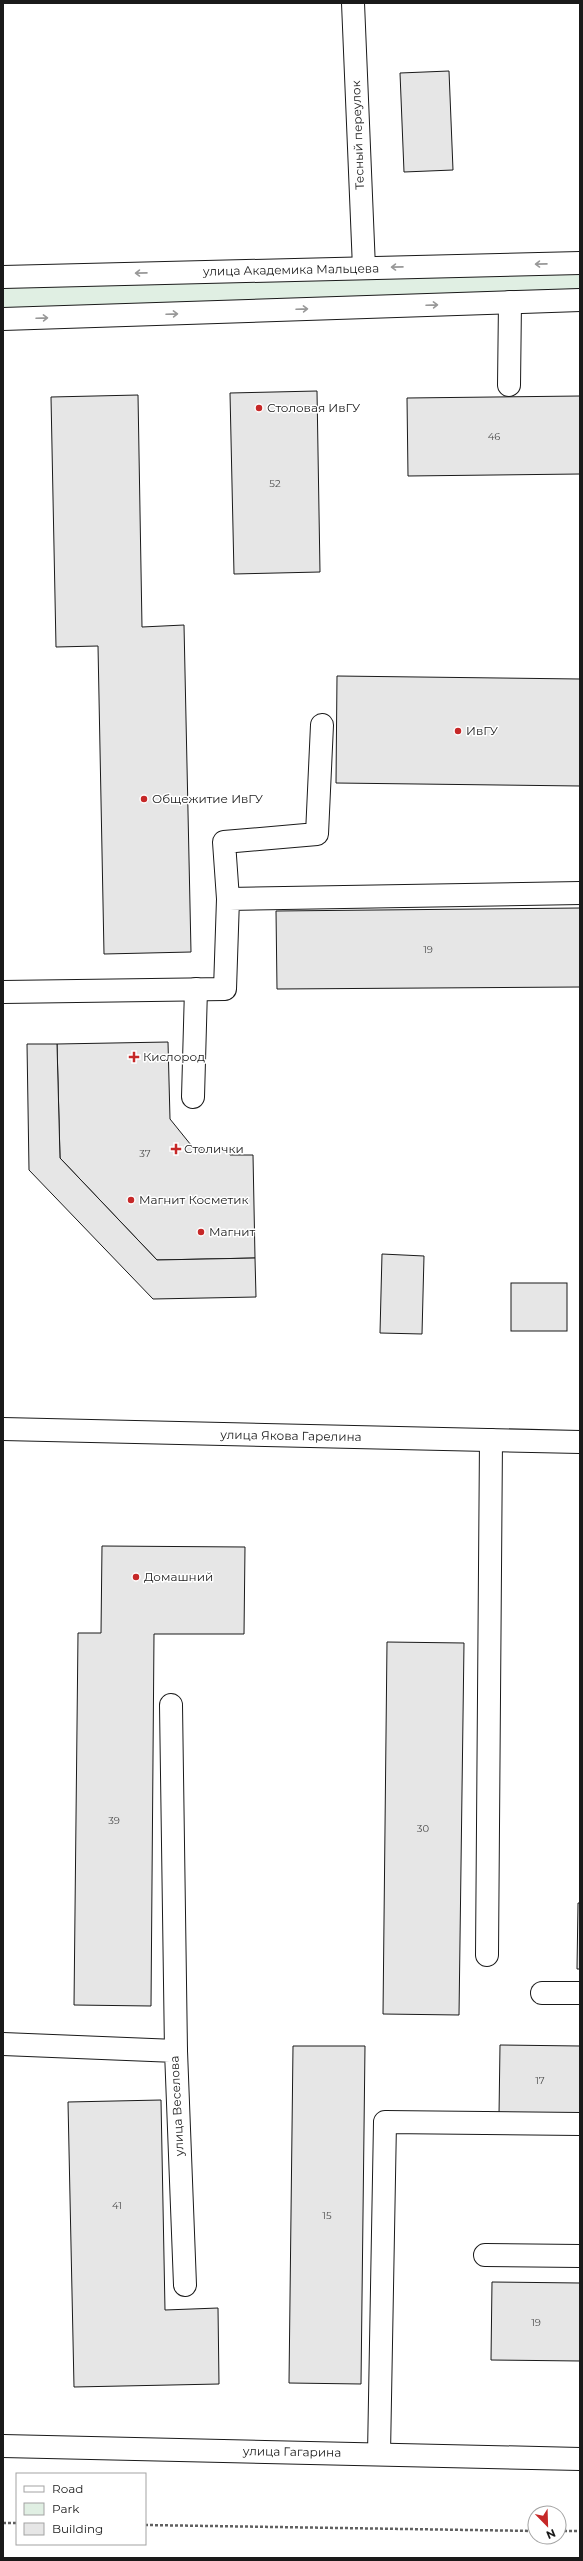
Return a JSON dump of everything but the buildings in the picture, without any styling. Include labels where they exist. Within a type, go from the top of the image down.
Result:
[{"type":"street","name":"Тесный переулок","points":[[353,3],[364,268]]},
{"type":"street","name":"улица Академика Мальцева","points":[[3,276],[580,263]]},
{"type":"street","points":[[3,319],[580,300]]},
{"type":"street","points":[[509,385],[510,302]]},
{"type":"street","points":[[3,992],[226,988],[228,899],[224,842],[318,834],[322,725]]},
{"type":"street","points":[[228,899],[580,893]]},
{"type":"street","points":[[193,1097],[196,989]]},
{"type":"street","name":"улица Якова Гарелина","points":[[3,1429],[580,1442]]},
{"type":"street","points":[[487,1955],[491,1440]]},
{"type":"street","points":[[170,1705],[176,2051]]},
{"type":"street","points":[[542,1992],[580,1993]]},
{"type":"street","name":"улица Веселова","points":[[3,2044],[176,2051],[185,2285]]},
{"type":"street","points":[[379,2454],[384,2122],[580,2124]]},
{"type":"street","points":[[485,2255],[580,2256]]},
{"type":"street","name":"улица Гагарина","points":[[3,2446],[580,2459]]},
{"type":"path","points":[[3,2523],[16,2523]]},
{"type":"path","points":[[146,2525],[527,2531]]},
{"type":"path","points":[[567,2531],[580,2531]]},
{"type":"green space","points":[[580,273],[580,289],[3,309],[3,287]]},
{"type":"place","name":"Столовая ИвГУ","points":[[259,408]]},
{"type":"place","name":"ИвГУ","points":[[458,731]]},
{"type":"place","name":"Общежитие ИвГУ","points":[[144,799]]},
{"type":"place","name":"Кислород","points":[[134,1057]]},
{"type":"place","name":"Столички","points":[[176,1149]]},
{"type":"place","name":"Магнит Косметик","points":[[131,1200]]},
{"type":"place","name":"Магнит","points":[[201,1232]]},
{"type":"place","name":"Домашний","points":[[136,1577]]}]
